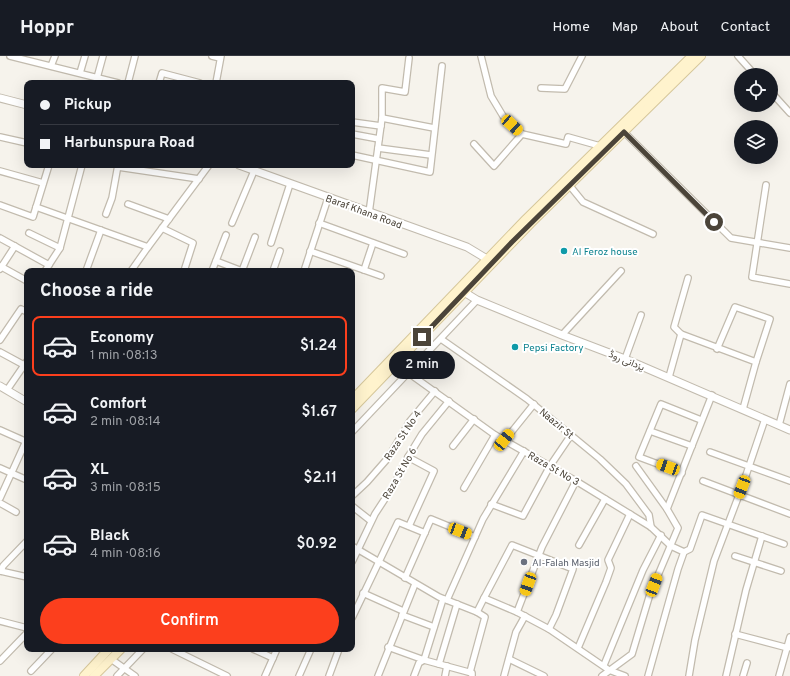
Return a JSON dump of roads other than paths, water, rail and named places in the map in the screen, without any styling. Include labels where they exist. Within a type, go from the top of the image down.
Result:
[{"type":"main road","points":[[356,398],[396,364],[600,146],[692,56]]},
{"type":"main road","points":[[356,398],[487,259],[570,186],[700,56]]},
{"type":"main road","points":[[84,676],[106,652]]},
{"type":"main road","points":[[94,676],[118,652]]},
{"type":"street","points":[[10,56],[20,57],[105,80]]},
{"type":"street","points":[[51,66],[55,56]]},
{"type":"street","points":[[80,73],[85,56]]},
{"type":"street","points":[[97,78],[103,56]]},
{"type":"street","points":[[129,80],[135,56]]},
{"type":"street","points":[[212,56],[220,57],[216,80]]},
{"type":"street","points":[[480,56],[490,96],[503,116],[522,134],[566,144],[568,137],[600,146]]},
{"type":"street","points":[[541,88],[565,89],[582,56]]},
{"type":"street","points":[[738,56],[749,68]]},
{"type":"street","points":[[369,213],[382,118],[382,88],[405,92],[409,58]]},
{"type":"street","points":[[355,156],[430,172],[442,66]]},
{"type":"street","points":[[161,80],[162,73],[189,80]]},
{"type":"street","points":[[0,98],[24,104]]},
{"type":"street","points":[[778,100],[790,113]]},
{"type":"street","points":[[382,118],[434,128]]},
{"type":"street","points":[[355,122],[381,126]]},
{"type":"street","points":[[624,132],[731,238],[790,248]]},
{"type":"street","points":[[474,144],[494,166],[522,134]]},
{"type":"street","points":[[355,135],[379,139]]},
{"type":"street","points":[[0,137],[24,142]]},
{"type":"street","points":[[378,148],[431,155]]},
{"type":"street","points":[[0,205],[33,217],[48,168]]},
{"type":"street","points":[[47,268],[60,248],[81,168]]},
{"type":"street","points":[[106,214],[112,198],[118,168]]},
{"type":"street","points":[[132,168],[199,178]]},
{"type":"street","points":[[133,268],[207,168]]},
{"type":"street","name":"Baraf Khana Road","points":[[247,168],[466,247],[487,259]]},
{"type":"street","points":[[0,171],[43,183]]},
{"type":"street","points":[[232,223],[254,171]]},
{"type":"street","points":[[271,243],[290,184]]},
{"type":"street","points":[[570,186],[583,202],[653,234]]},
{"type":"street","points":[[766,186],[756,242],[752,277],[790,284]]},
{"type":"street","points":[[305,268],[328,198]]},
{"type":"street","points":[[128,204],[169,219]]},
{"type":"street","points":[[36,207],[148,247]]},
{"type":"street","points":[[319,223],[404,254]]},
{"type":"street","points":[[162,228],[193,243],[185,268]]},
{"type":"street","points":[[87,268],[101,230]]},
{"type":"street","points":[[29,233],[60,248]]},
{"type":"street","points":[[213,268],[226,235]]},
{"type":"street","points":[[243,268],[255,237]]},
{"type":"street","points":[[0,238],[49,265]]},
{"type":"street","points":[[364,270],[373,243]]},
{"type":"street","points":[[15,246],[0,267],[24,279]]},
{"type":"street","points":[[274,268],[280,251]]},
{"type":"street","points":[[310,251],[381,276]]},
{"type":"street","points":[[216,261],[234,268]]},
{"type":"street","points":[[562,335],[621,271]]},
{"type":"street","points":[[688,278],[674,327],[681,334],[756,362]]},
{"type":"street","name":"یزدانی روڈ","points":[[464,292],[477,300],[562,335],[624,358],[790,430]]},
{"type":"street","points":[[355,429],[477,300]]},
{"type":"street","points":[[718,349],[735,307],[770,319],[743,409]]},
{"type":"street","points":[[0,340],[21,309],[24,310]]},
{"type":"street","points":[[624,358],[641,316]]},
{"type":"street","points":[[669,377],[681,334]]},
{"type":"street","name":"Naazir St","points":[[441,339],[534,404],[626,484],[649,515],[651,527]]},
{"type":"street","points":[[0,352],[24,362]]},
{"type":"street","name":"Raza St No 3","points":[[396,364],[495,435],[576,481],[651,527],[671,546]]},
{"type":"street","points":[[7,390],[24,366]]},
{"type":"street","points":[[779,425],[790,384]]},
{"type":"street","points":[[0,386],[24,400]]},
{"type":"street","name":"Raza St No 4","points":[[355,493],[388,458],[410,421],[434,391]]},
{"type":"street","points":[[667,509],[712,395]]},
{"type":"street","name":"Raza St No 6","points":[[355,556],[371,521],[394,485],[408,457],[422,434],[449,401]]},
{"type":"street","points":[[504,440],[534,404]]},
{"type":"street","points":[[682,473],[639,456],[661,404],[701,420]]},
{"type":"street","points":[[689,676],[695,640],[714,561],[739,495],[765,419]]},
{"type":"street","points":[[453,446],[474,420]]},
{"type":"street","points":[[0,430],[24,440]]},
{"type":"street","points":[[650,431],[692,446]]},
{"type":"street","points":[[464,488],[495,435]]},
{"type":"street","points":[[491,504],[523,516],[550,466],[571,435]]},
{"type":"street","points":[[0,498],[24,447]]},
{"type":"street","points":[[414,676],[419,663],[424,660],[434,627],[445,599],[491,504],[524,451]]},
{"type":"street","points":[[710,452],[790,481]]},
{"type":"street","points":[[408,457],[434,471],[408,526]]},
{"type":"street","points":[[602,676],[632,654],[650,594],[678,528],[667,509],[636,466]]},
{"type":"street","points":[[0,468],[24,479]]},
{"type":"street","points":[[517,612],[538,556],[576,481]]},
{"type":"street","points":[[703,481],[790,514]]},
{"type":"street","points":[[579,545],[605,499]]},
{"type":"street","points":[[0,503],[16,512]]},
{"type":"street","points":[[355,509],[371,521]]},
{"type":"street","points":[[578,648],[611,568],[608,560],[630,514]]},
{"type":"street","points":[[648,676],[678,569],[684,552],[690,549],[702,515],[784,544]]},
{"type":"street","points":[[405,578],[431,519],[475,537]]},
{"type":"street","points":[[355,611],[398,522],[425,534]]},
{"type":"street","points":[[604,665],[643,570],[661,535]]},
{"type":"street","points":[[726,676],[735,634],[762,536]]},
{"type":"street","points":[[24,544],[3,566],[1,571],[24,576]]},
{"type":"street","points":[[477,612],[512,546],[573,569],[556,615],[549,629]]},
{"type":"street","points":[[671,546],[684,552]]},
{"type":"street","points":[[355,548],[415,584],[485,617],[471,674],[424,660],[388,647]]},
{"type":"street","points":[[735,556],[781,571]]},
{"type":"street","points":[[378,676],[388,647],[415,584]]},
{"type":"street","points":[[363,593],[434,627]]},
{"type":"street","points":[[484,598],[517,612],[549,629],[604,665],[609,670],[625,676]]},
{"type":"street","points":[[439,664],[457,604]]},
{"type":"street","points":[[504,676],[516,632],[525,616]]},
{"type":"street","points":[[0,622],[24,627]]},
{"type":"street","points":[[735,634],[788,648]]},
{"type":"street","points":[[0,661],[24,636]]},
{"type":"street","points":[[779,676],[790,637]]},
{"type":"street","points":[[31,670],[49,652]]},
{"type":"street","points":[[117,676],[140,652]]},
{"type":"street","points":[[178,652],[227,676]]},
{"type":"street","points":[[260,652],[273,658]]},
{"type":"street","points":[[265,676],[276,652]]},
{"type":"street","points":[[299,676],[310,652]]},
{"type":"street","points":[[329,676],[339,652]]},
{"type":"street","points":[[111,659],[135,676]]},
{"type":"street","points":[[509,659],[544,676]]},
{"type":"street","points":[[744,676],[747,663]]},
{"type":"street","points":[[445,676],[447,666]]},
{"type":"place","name":"Al Feroz house","points":[[564,251]]},
{"type":"place","name":"Pepsi Factory","points":[[515,347]]},
{"type":"place","name":"Al-Falah Masjid","points":[[524,562]]}]
